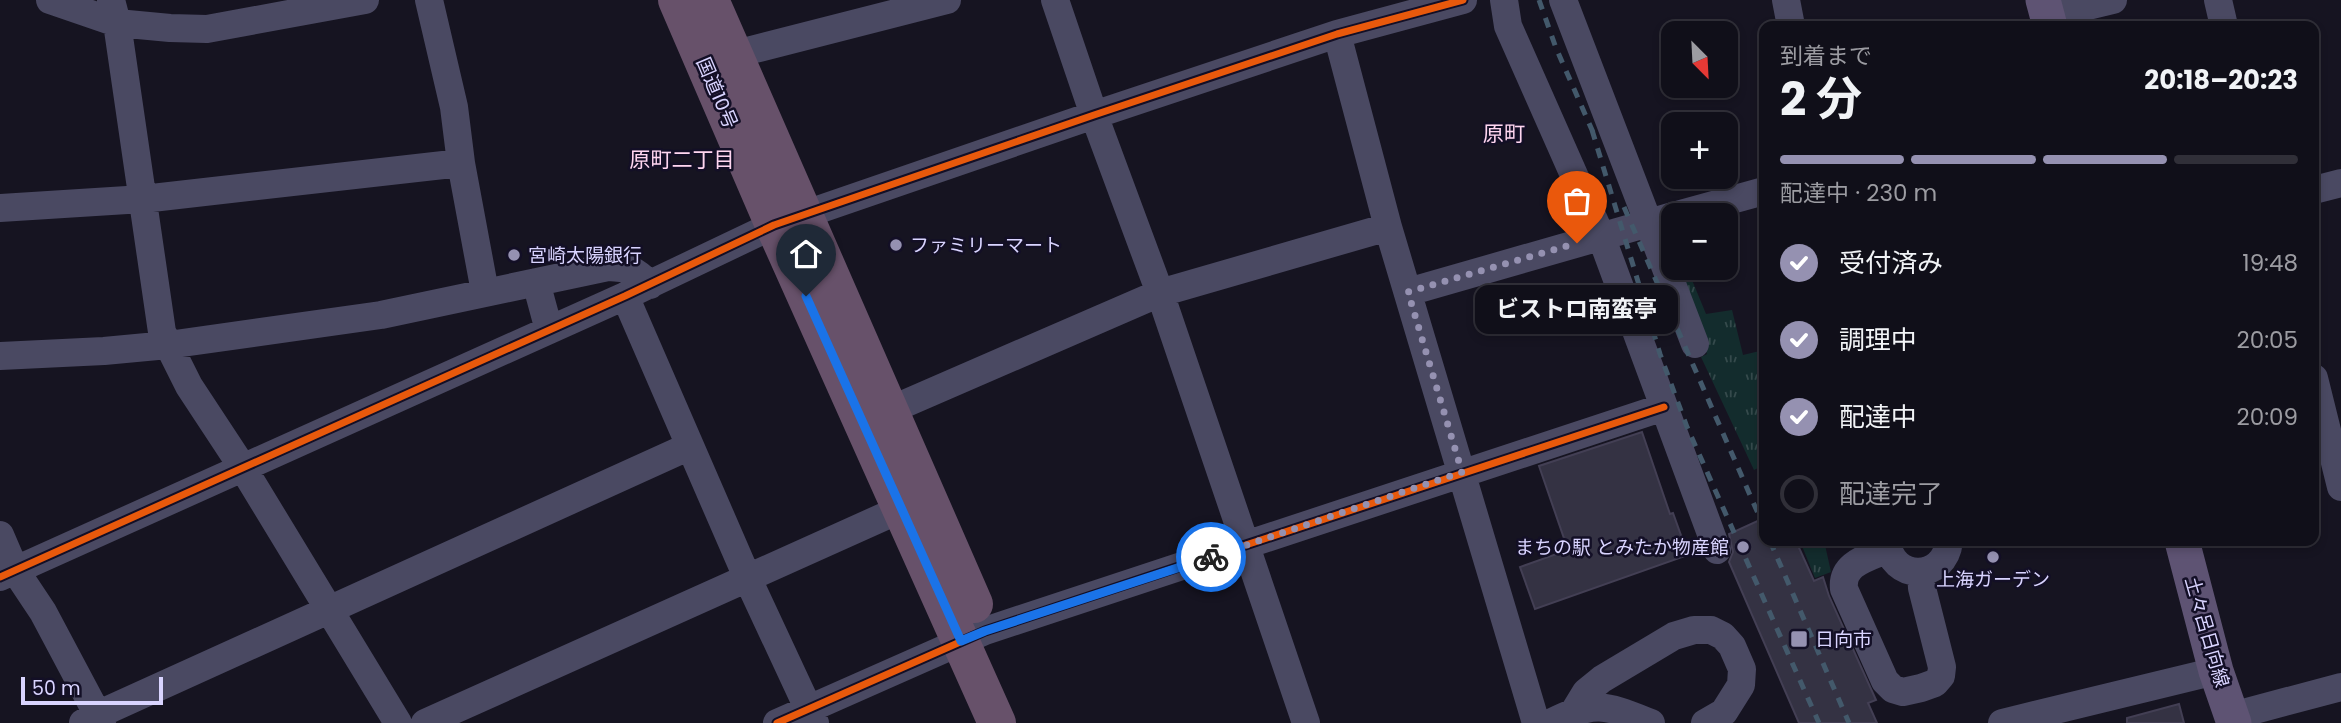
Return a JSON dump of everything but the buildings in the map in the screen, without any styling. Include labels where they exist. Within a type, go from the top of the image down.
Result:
[{"type":"highway","name":"国道10号","points":[[677,0],[888,411],[973,636],[997,723]]},
{"type":"highway","name":"国道10号","points":[[710,0],[734,57],[789,220],[901,509],[1025,723]]},
{"type":"main road","name":"土々呂日向線","points":[[2183,546],[2216,671],[2233,719]]},
{"type":"street","points":[[50,0],[114,12],[170,28],[207,29],[325,4],[365,0]]},
{"type":"street","points":[[429,0],[454,107],[461,163],[485,292]]},
{"type":"street","points":[[734,57],[888,8],[947,0]]},
{"type":"street","points":[[1055,0],[1160,293],[1306,723]]},
{"type":"street","points":[[8,574],[789,220],[1337,34],[1463,0]]},
{"type":"street","points":[[1504,0],[1508,26],[1601,236],[1717,550]]},
{"type":"street","points":[[1563,0],[1661,207]]},
{"type":"street","points":[[1786,0],[1790,21]]},
{"type":"street","points":[[2047,14],[2113,0]]},
{"type":"street","points":[[2218,0],[2223,21]]},
{"type":"street","points":[[114,12],[162,332],[189,386],[243,468],[398,723]]},
{"type":"street","points":[[1337,34],[1388,228],[1536,723]]},
{"type":"street","points":[[0,208],[143,199],[461,163]]},
{"type":"street","points":[[2319,189],[2341,183]]},
{"type":"street","points":[[1720,203],[1759,192]]},
{"type":"street","points":[[1408,292],[1661,219]]},
{"type":"street","points":[[888,411],[1160,293],[1388,228]]},
{"type":"street","points":[[0,356],[168,345],[381,315],[608,267],[627,268],[637,272],[637,291],[690,446],[812,716]]},
{"type":"street","points":[[1680,280],[1695,344]]},
{"type":"street","points":[[536,282],[549,330]]},
{"type":"street","points":[[2319,398],[2341,486]]},
{"type":"street","points":[[776,723],[812,716],[973,636],[1664,407]]},
{"type":"street","points":[[0,535],[8,574],[43,612],[94,720],[330,609],[690,446]]},
{"type":"street","points":[[425,723],[901,509]]},
{"type":"street","points":[[1885,546],[1848,568],[1843,579],[1844,589],[1885,681],[1893,689],[1903,692],[1935,683],[1941,676],[1942,667],[1922,588],[1921,572]]},
{"type":"street","points":[[1888,546],[1900,566],[1921,572],[1929,570],[1943,559],[1947,546]]},
{"type":"street","points":[[1575,710],[1586,692],[1602,679],[1674,636],[1694,630],[1712,631],[1723,636],[1732,646],[1742,669],[1741,685],[1724,712],[1705,723]]},
{"type":"street","points":[[2002,723],[2216,671]]},
{"type":"street","points":[[2233,719],[2341,687]]},
{"type":"street","points":[[1550,723],[1575,710],[1593,706],[1613,708],[1651,723]]},
{"type":"green space","points":[[1679,280],[1692,280],[1706,314],[1732,310],[1743,355],[1759,351],[1759,468],[1754,470],[1701,357],[1707,354]]},
{"type":"green space","points":[[1802,546],[1825,546],[1831,572],[1815,578]]},
{"type":"railway","points":[[1539,0],[1556,48],[1596,139]]},
{"type":"railway","points":[[1592,130],[1660,354],[1687,427],[1819,723]]},
{"type":"railway","points":[[1624,207],[1759,516]]},
{"type":"railway","points":[[1772,546],[1849,723]]},
{"type":"cycle path","points":[[0,577],[625,296],[774,225],[1337,34],[1463,0]]},
{"type":"cycle path","points":[[777,723],[985,631],[1664,407]]},
{"type":"way so far","points":[[1211,557],[1462,472],[1408,292],[1577,243]]},
{"type":"place","name":"ビストロ南蛮亭","points":[[1577,243]]},
{"type":"place","name":"ファミリーマート","points":[[896,245]]},
{"type":"place","name":"宮崎太陽銀行","points":[[514,255]]},
{"type":"place","name":"まちの駅 とみたか物産館","points":[[1743,547]]},
{"type":"place","name":"上海ガーデン","points":[[1993,557]]},
{"type":"place","name":"日向市","points":[[1799,639]]},
{"type":"district","name":"原町","points":[[1504,133]]},
{"type":"district","name":"原町二丁目","points":[[682,159]]},
{"type":"route","points":[[806,296],[961,641],[1211,557]]}]
